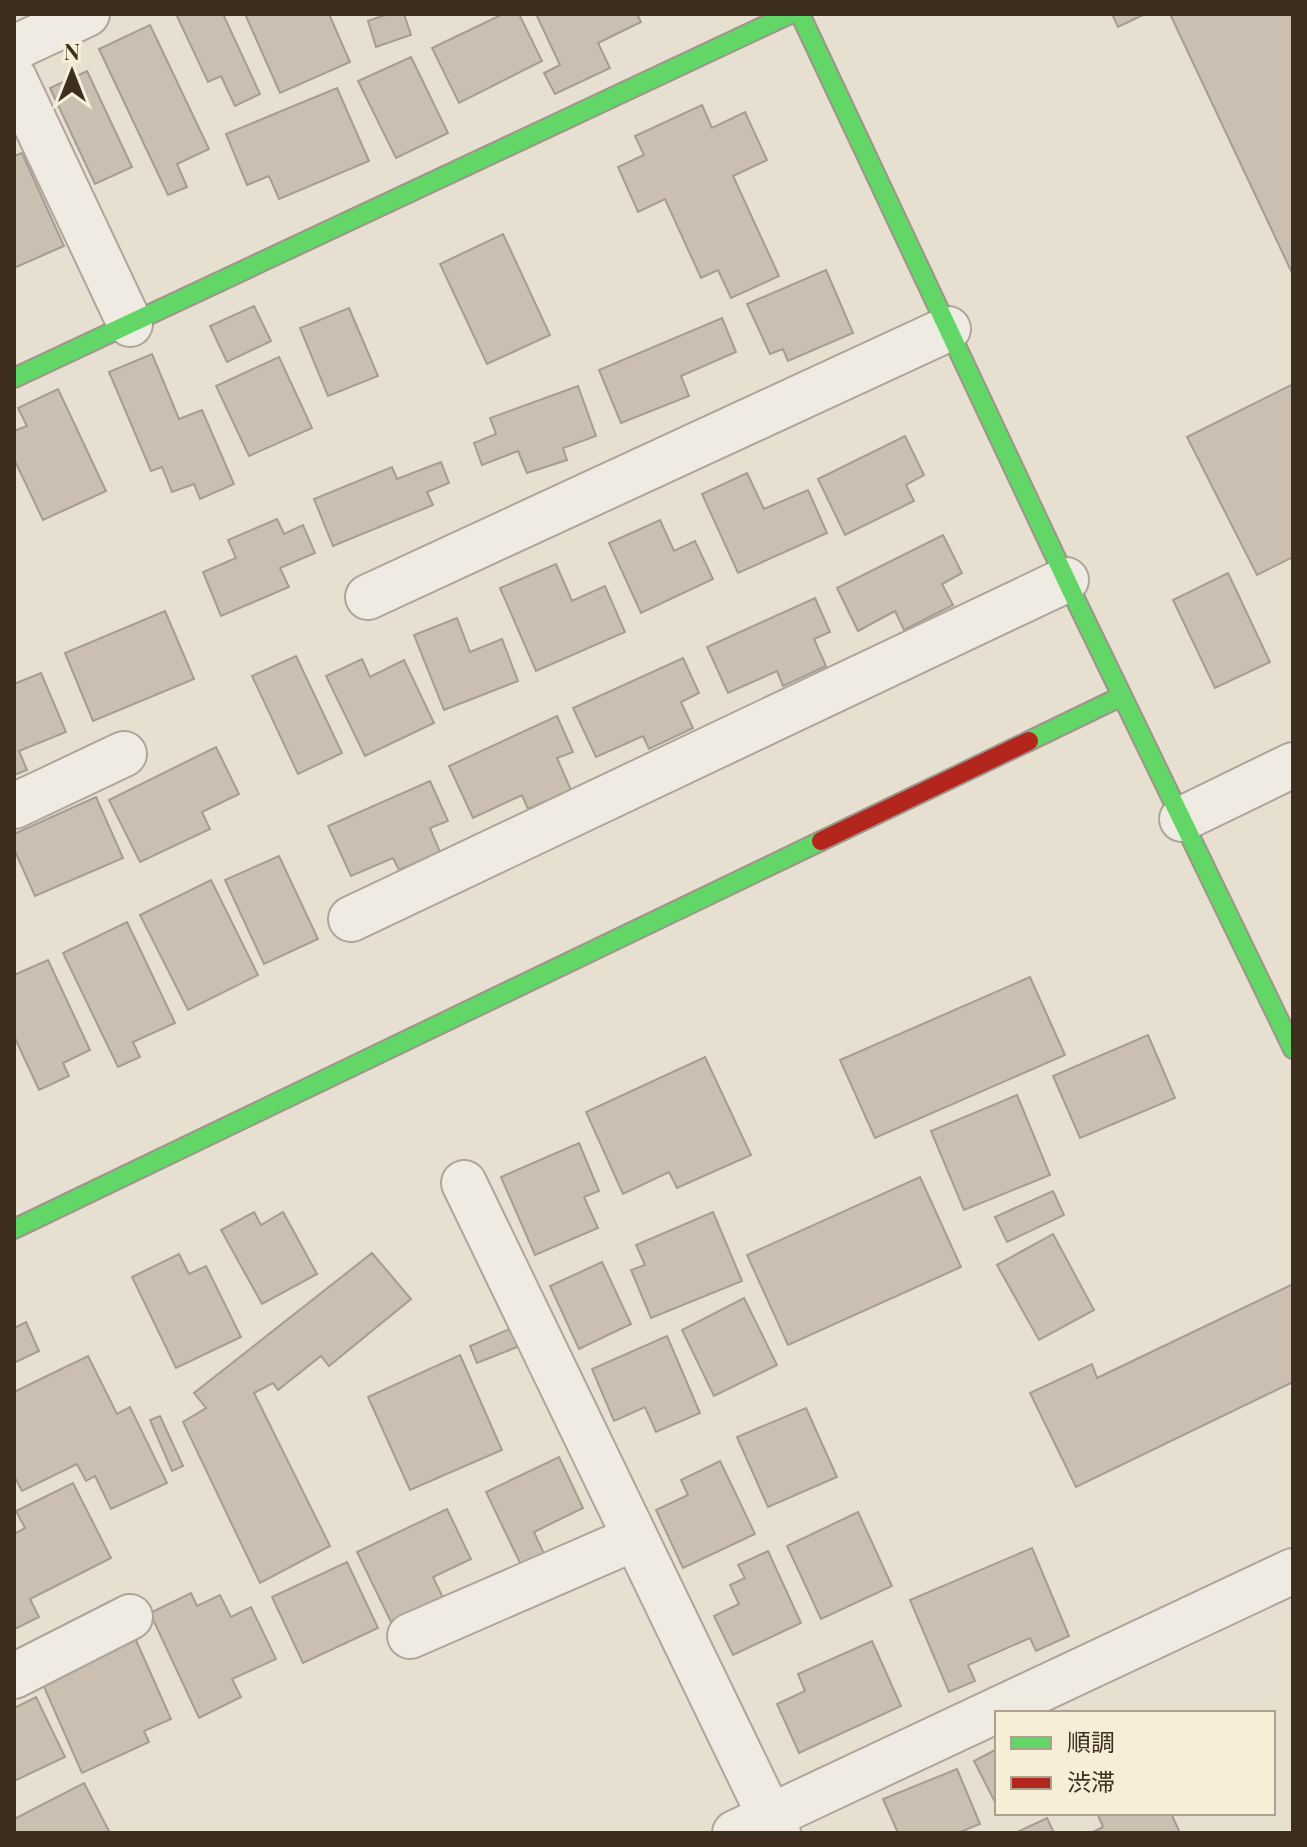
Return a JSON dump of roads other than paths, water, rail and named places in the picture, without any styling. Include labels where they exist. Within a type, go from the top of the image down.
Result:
[{"type":"street","points":[[14,48],[87,14]]},
{"type":"street","points":[[14,378],[790,14]]},
{"type":"street","points":[[800,14],[1066,580],[1293,1049]]},
{"type":"street","points":[[14,78],[130,324]]},
{"type":"street","points":[[368,597],[948,329]]},
{"type":"street","points":[[351,919],[1066,580]]},
{"type":"street","points":[[14,1229],[1122,696]]},
{"type":"street","points":[[14,806],[124,754]]},
{"type":"street","points":[[1182,819],[1293,765]]},
{"type":"street","points":[[464,1183],[635,1538],[761,1827],[995,1714]]},
{"type":"street","points":[[410,1636],[635,1538]]},
{"type":"street","points":[[1002,1711],[1293,1571]]},
{"type":"street","points":[[14,1676],[130,1617]]}]
